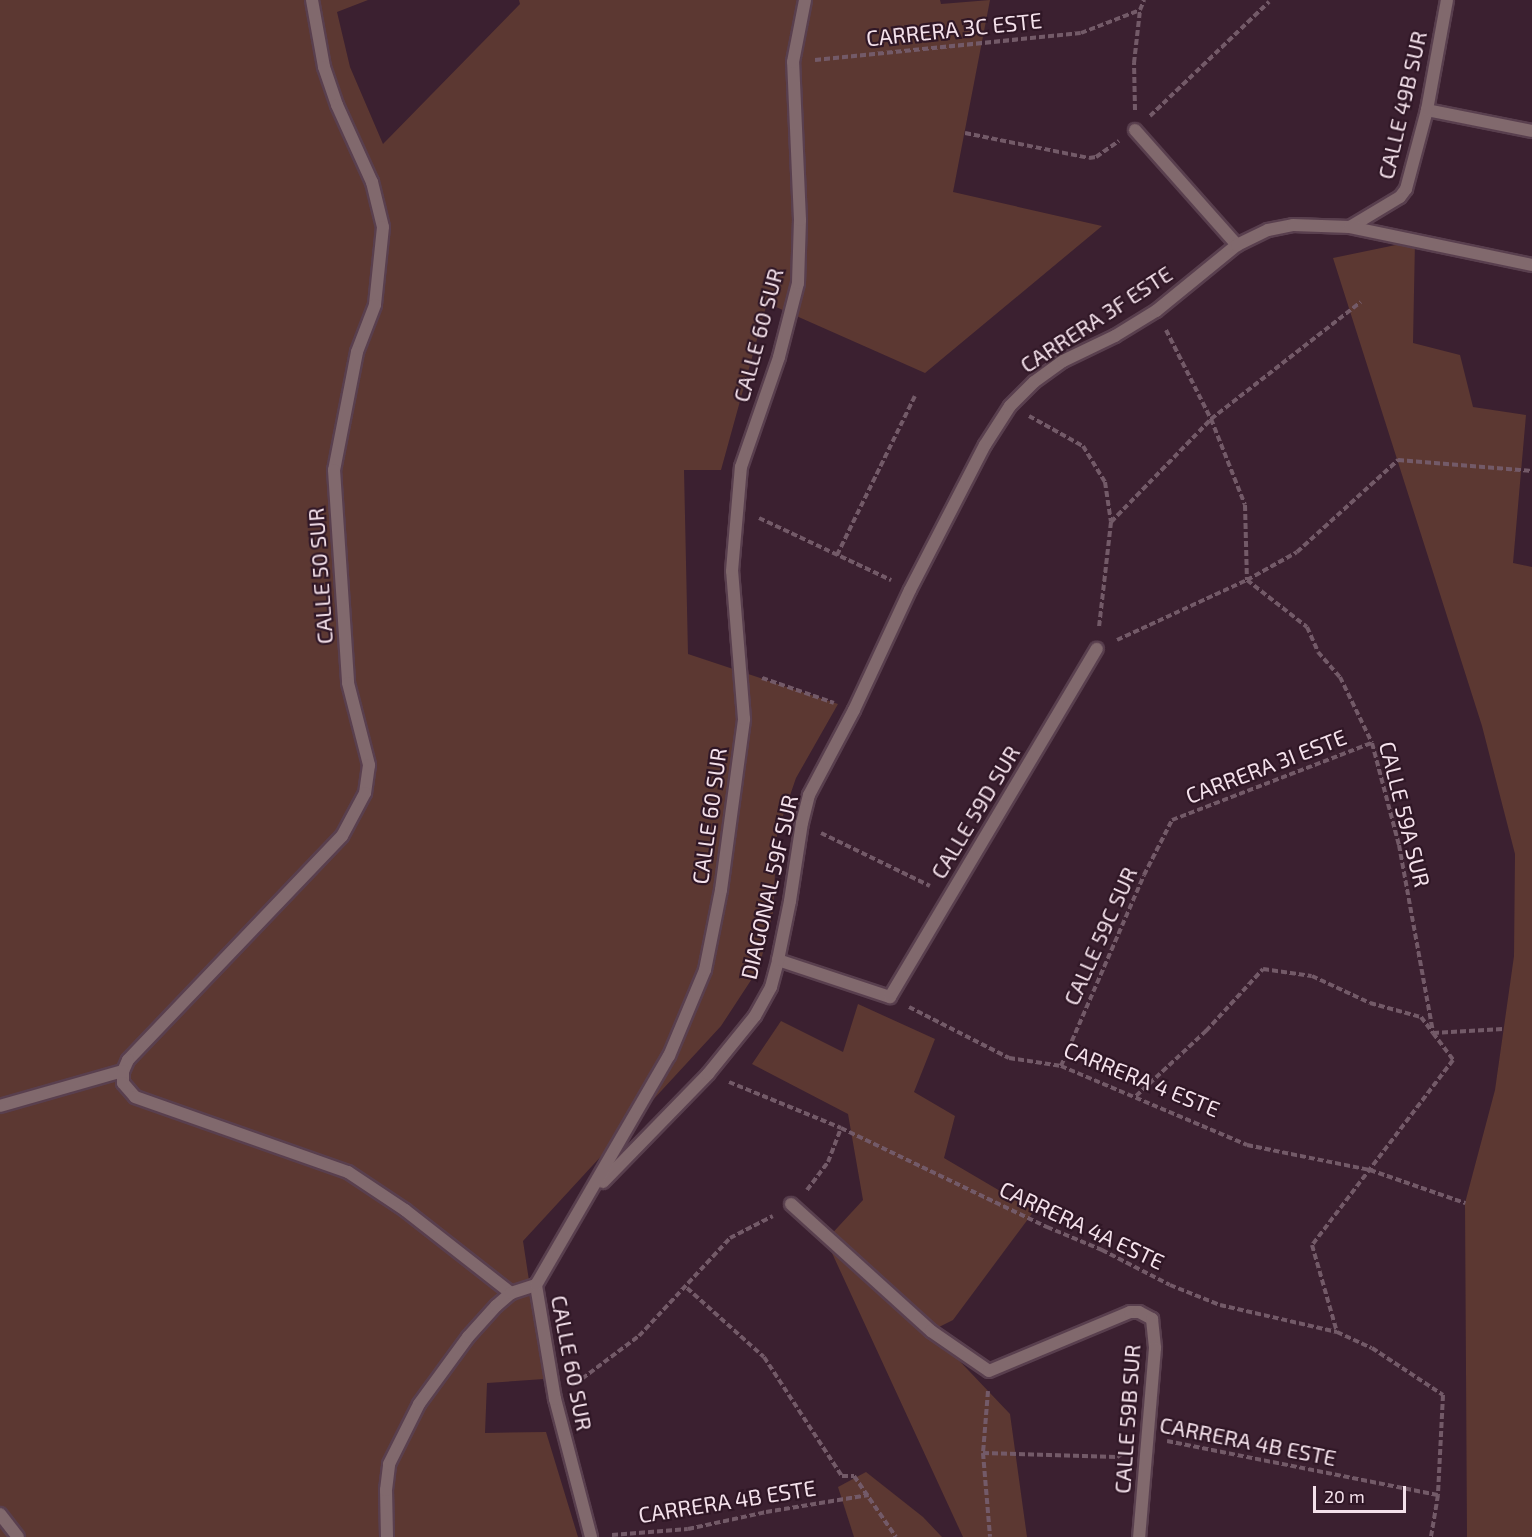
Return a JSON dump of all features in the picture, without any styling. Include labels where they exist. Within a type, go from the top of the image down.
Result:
[{"type":"street","name":"CALLE 50 SUR","points":[[123,1071],[128,1059],[147,1038],[342,836],[365,793],[369,765],[348,683],[334,470],[357,352],[375,305],[383,227],[372,183],[337,105],[324,67],[312,0]]},
{"type":"street","name":"CALLE 60 SUR","points":[[591,1537],[555,1399],[536,1285],[669,1056],[705,970],[721,890],[744,719],[732,571],[741,467],[779,357],[798,283],[800,220],[793,62],[805,0]]},
{"type":"street","name":"CALLE 49B SUR","points":[[1350,227],[1400,197],[1406,189],[1427,110],[1447,0]]},
{"type":"street","points":[[1427,110],[1532,131]]},
{"type":"street","points":[[1135,130],[1237,245]]},
{"type":"street","name":"CARRERA 3F ESTE","points":[[855,710],[910,590],[985,445],[1010,406],[1034,382],[1063,361],[1115,336],[1156,311],[1237,245],[1268,230],[1293,225],[1350,227],[1532,265]]},
{"type":"street","name":"CALLE 59D SUR","points":[[890,997],[1097,649]]},
{"type":"street","name":"DIAGONAL 59F SUR","points":[[589,1196],[708,1074],[755,1016],[771,987],[790,901],[802,823],[809,795],[855,710]]},
{"type":"street","points":[[778,960],[890,997]]},
{"type":"street","points":[[0,1106],[123,1071],[123,1083],[135,1097],[288,1150],[357,1178],[405,1210],[511,1293]]},
{"type":"street","points":[[791,1204],[931,1330],[989,1371]]},
{"type":"street","points":[[387,1537],[388,1473],[397,1443],[442,1370],[468,1337],[511,1293],[536,1285]]},
{"type":"street","name":"CALLE 59B SUR","points":[[989,1371],[1130,1312],[1139,1312],[1152,1319],[1154,1328],[1148,1437],[1139,1537]]},
{"type":"street","points":[[0,1514],[18,1537]]},
{"type":"path","points":[[1135,130],[1134,63],[1143,0]]},
{"type":"path","points":[[965,133],[1089,158],[1096,157],[1135,130],[1269,2]]},
{"type":"path","name":"CARRERA 3C ESTE","points":[[793,62],[1081,33],[1140,10]]},
{"type":"path","points":[[1111,522],[1211,419],[1361,302]]},
{"type":"path","points":[[1156,311],[1211,419],[1245,505],[1247,580]]},
{"type":"path","points":[[837,555],[915,396]]},
{"type":"path","points":[[1010,406],[1083,446],[1105,482],[1111,522],[1097,649]]},
{"type":"path","points":[[1097,649],[1247,580],[1297,552],[1398,460],[1532,471]]},
{"type":"path","points":[[738,508],[910,590]]},
{"type":"path","name":"CALLE 59A SUR","points":[[1247,580],[1307,627],[1318,652],[1340,676],[1372,743],[1399,844],[1433,1033],[1453,1060],[1312,1245],[1337,1332]]},
{"type":"path","points":[[740,670],[855,710]]},
{"type":"path","name":"CARRERA 3I ESTE","points":[[1172,820],[1372,743]]},
{"type":"path","name":"CALLE 59C SUR","points":[[1061,1066],[1144,875],[1172,820]]},
{"type":"path","points":[[802,823],[950,896]]},
{"type":"path","points":[[1136,1096],[1206,1031],[1263,969],[1312,976],[1370,1003],[1421,1017],[1433,1033],[1503,1029]]},
{"type":"path","name":"CARRERA 4 ESTE","points":[[890,997],[1009,1058],[1061,1066],[1247,1145],[1370,1170],[1465,1203]]},
{"type":"path","name":"CARRERA 4A ESTE","points":[[708,1074],[841,1128],[1200,1297],[1220,1305],[1337,1332],[1372,1348],[1443,1395],[1438,1495]]},
{"type":"path","points":[[555,1399],[639,1336],[687,1288],[730,1238],[791,1204],[828,1162],[841,1128]]},
{"type":"path","points":[[687,1288],[764,1357],[842,1476],[854,1476],[896,1537]]},
{"type":"path","points":[[989,1371],[983,1453],[990,1537]]},
{"type":"path","name":"CARRERA 4B ESTE","points":[[983,1453],[1117,1457],[1148,1437],[1438,1495]]},
{"type":"path","points":[[1431,1537],[1438,1495]]},
{"type":"path","name":"CARRERA 4B ESTE","points":[[591,1537],[688,1529],[766,1512],[869,1496]]},
{"type":"shaded area","points":[[0,0],[368,0],[337,12],[350,67],[383,144],[520,4],[519,0],[940,0],[941,4],[990,0],[953,192],[1102,226],[925,373],[767,303],[721,470],[684,470],[688,654],[838,704],[796,778],[777,833],[773,913],[759,968],[721,1026],[523,1241],[544,1379],[487,1383],[485,1433],[546,1432],[578,1537],[0,1537]]},
{"type":"shaded area","points":[[1415,241],[1413,343],[1460,355],[1473,407],[1526,415],[1513,563],[1532,567],[1532,1537],[1467,1537],[1465,1203],[1495,1090],[1514,956],[1515,854],[1482,726],[1333,258]]},
{"type":"shaded area","points":[[858,1004],[935,1039],[914,1092],[955,1116],[944,1158],[1034,1211],[953,1320],[931,1331],[1010,1414],[1027,1537],[963,1537],[826,1240],[863,1200],[848,1114],[752,1064],[781,1021],[843,1052]]},
{"type":"shaded area","points":[[866,1472],[923,1517],[942,1537],[854,1537],[838,1487]]}]
